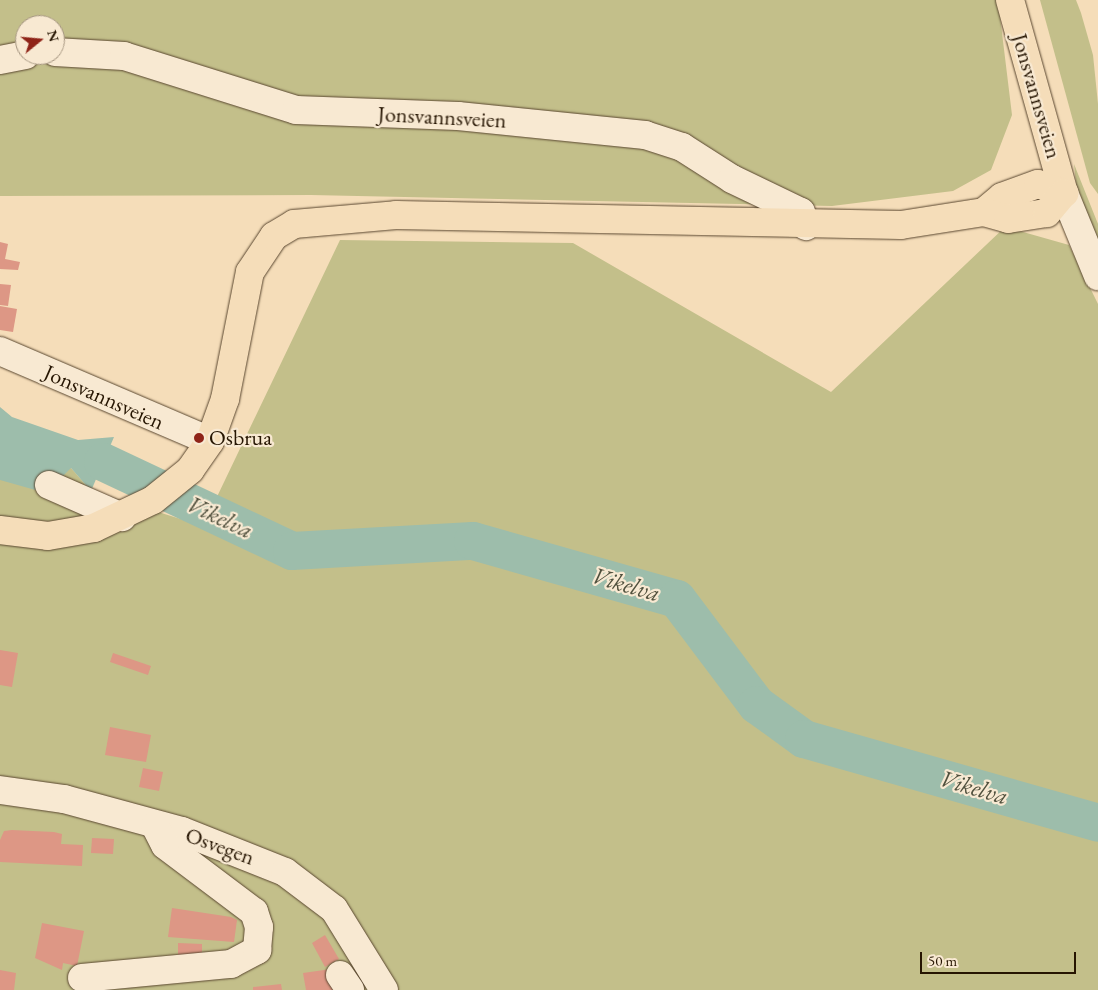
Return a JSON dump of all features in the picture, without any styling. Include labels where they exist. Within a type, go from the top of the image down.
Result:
[{"type":"main road","name":"Jonsvannsveien","points":[[1010,0],[1064,193]]},
{"type":"main road","points":[[0,530],[57,536],[122,517],[152,500],[190,470],[210,441],[225,399],[250,272],[274,236],[294,224],[337,217],[463,215],[806,226],[901,224],[984,212],[1008,219],[1047,213],[1064,193]]},
{"type":"street","name":"Jonsvannsveien","points":[[65,53],[124,56],[296,110],[458,116],[645,135],[682,146],[732,179],[801,212],[806,226]]},
{"type":"street","points":[[0,60],[15,57]]},
{"type":"street","points":[[1064,193],[1098,276]]},
{"type":"street","name":"Jonsvannsveien","points":[[0,351],[210,441]]},
{"type":"street","points":[[49,485],[122,517]]},
{"type":"street","name":"Osvegen","points":[[0,790],[64,799],[239,851],[311,889],[354,935],[384,990]]},
{"type":"street","points":[[82,978],[231,964],[257,950],[259,928],[254,912],[165,845],[155,825]]},
{"type":"shaded area","points":[[0,0],[998,0],[1012,115],[991,170],[953,191],[832,206],[311,195],[0,196]]},
{"type":"shaded area","points":[[1040,0],[1076,0],[1081,13],[1093,55],[1098,104],[1098,194],[1090,183]]},
{"type":"shaded area","points":[[1074,164],[1098,224],[1098,243],[1076,184]]},
{"type":"shaded area","points":[[1005,227],[1069,245],[1098,304],[1098,990],[0,990],[0,480],[71,468],[91,491],[203,526],[340,240],[573,243],[831,392]]},
{"type":"shaded area","points":[[0,407],[12,417],[78,440],[114,437],[91,491],[71,468],[46,493],[0,480]]},
{"type":"building","points":[[0,242],[8,244],[5,259],[20,262],[18,270],[0,269]]},
{"type":"building","points":[[0,284],[11,285],[8,306],[0,305]]},
{"type":"building","points":[[0,306],[17,309],[13,332],[0,330]]},
{"type":"building","points":[[0,650],[18,653],[12,687],[0,685]]},
{"type":"building","points":[[113,653],[151,666],[148,675],[110,662]]},
{"type":"building","points":[[110,727],[151,735],[146,762],[105,755]]},
{"type":"building","points":[[143,768],[163,772],[159,791],[139,787]]},
{"type":"building","points":[[4,831],[62,834],[61,844],[83,845],[82,866],[0,862],[0,840]]},
{"type":"building","points":[[92,838],[114,839],[113,854],[91,853]]},
{"type":"building","points":[[172,908],[231,917],[237,920],[234,942],[168,937]]},
{"type":"building","points":[[42,923],[84,931],[77,966],[63,963],[62,970],[35,958]]},
{"type":"building","points":[[325,935],[339,959],[325,967],[312,943]]},
{"type":"building","points":[[178,943],[202,944],[202,960],[178,960]]},
{"type":"building","points":[[331,969],[335,990],[306,990],[303,973]]},
{"type":"building","points":[[0,970],[16,973],[14,990],[0,990]]},
{"type":"building","points":[[281,984],[282,990],[253,990],[253,987]]},
{"type":"waterway","name":"Vikelva","points":[[103,462],[292,551],[473,541],[677,599],[757,705],[804,739],[1098,823]]},
{"type":"place","name":"Osbrua","points":[[199,438]]}]
